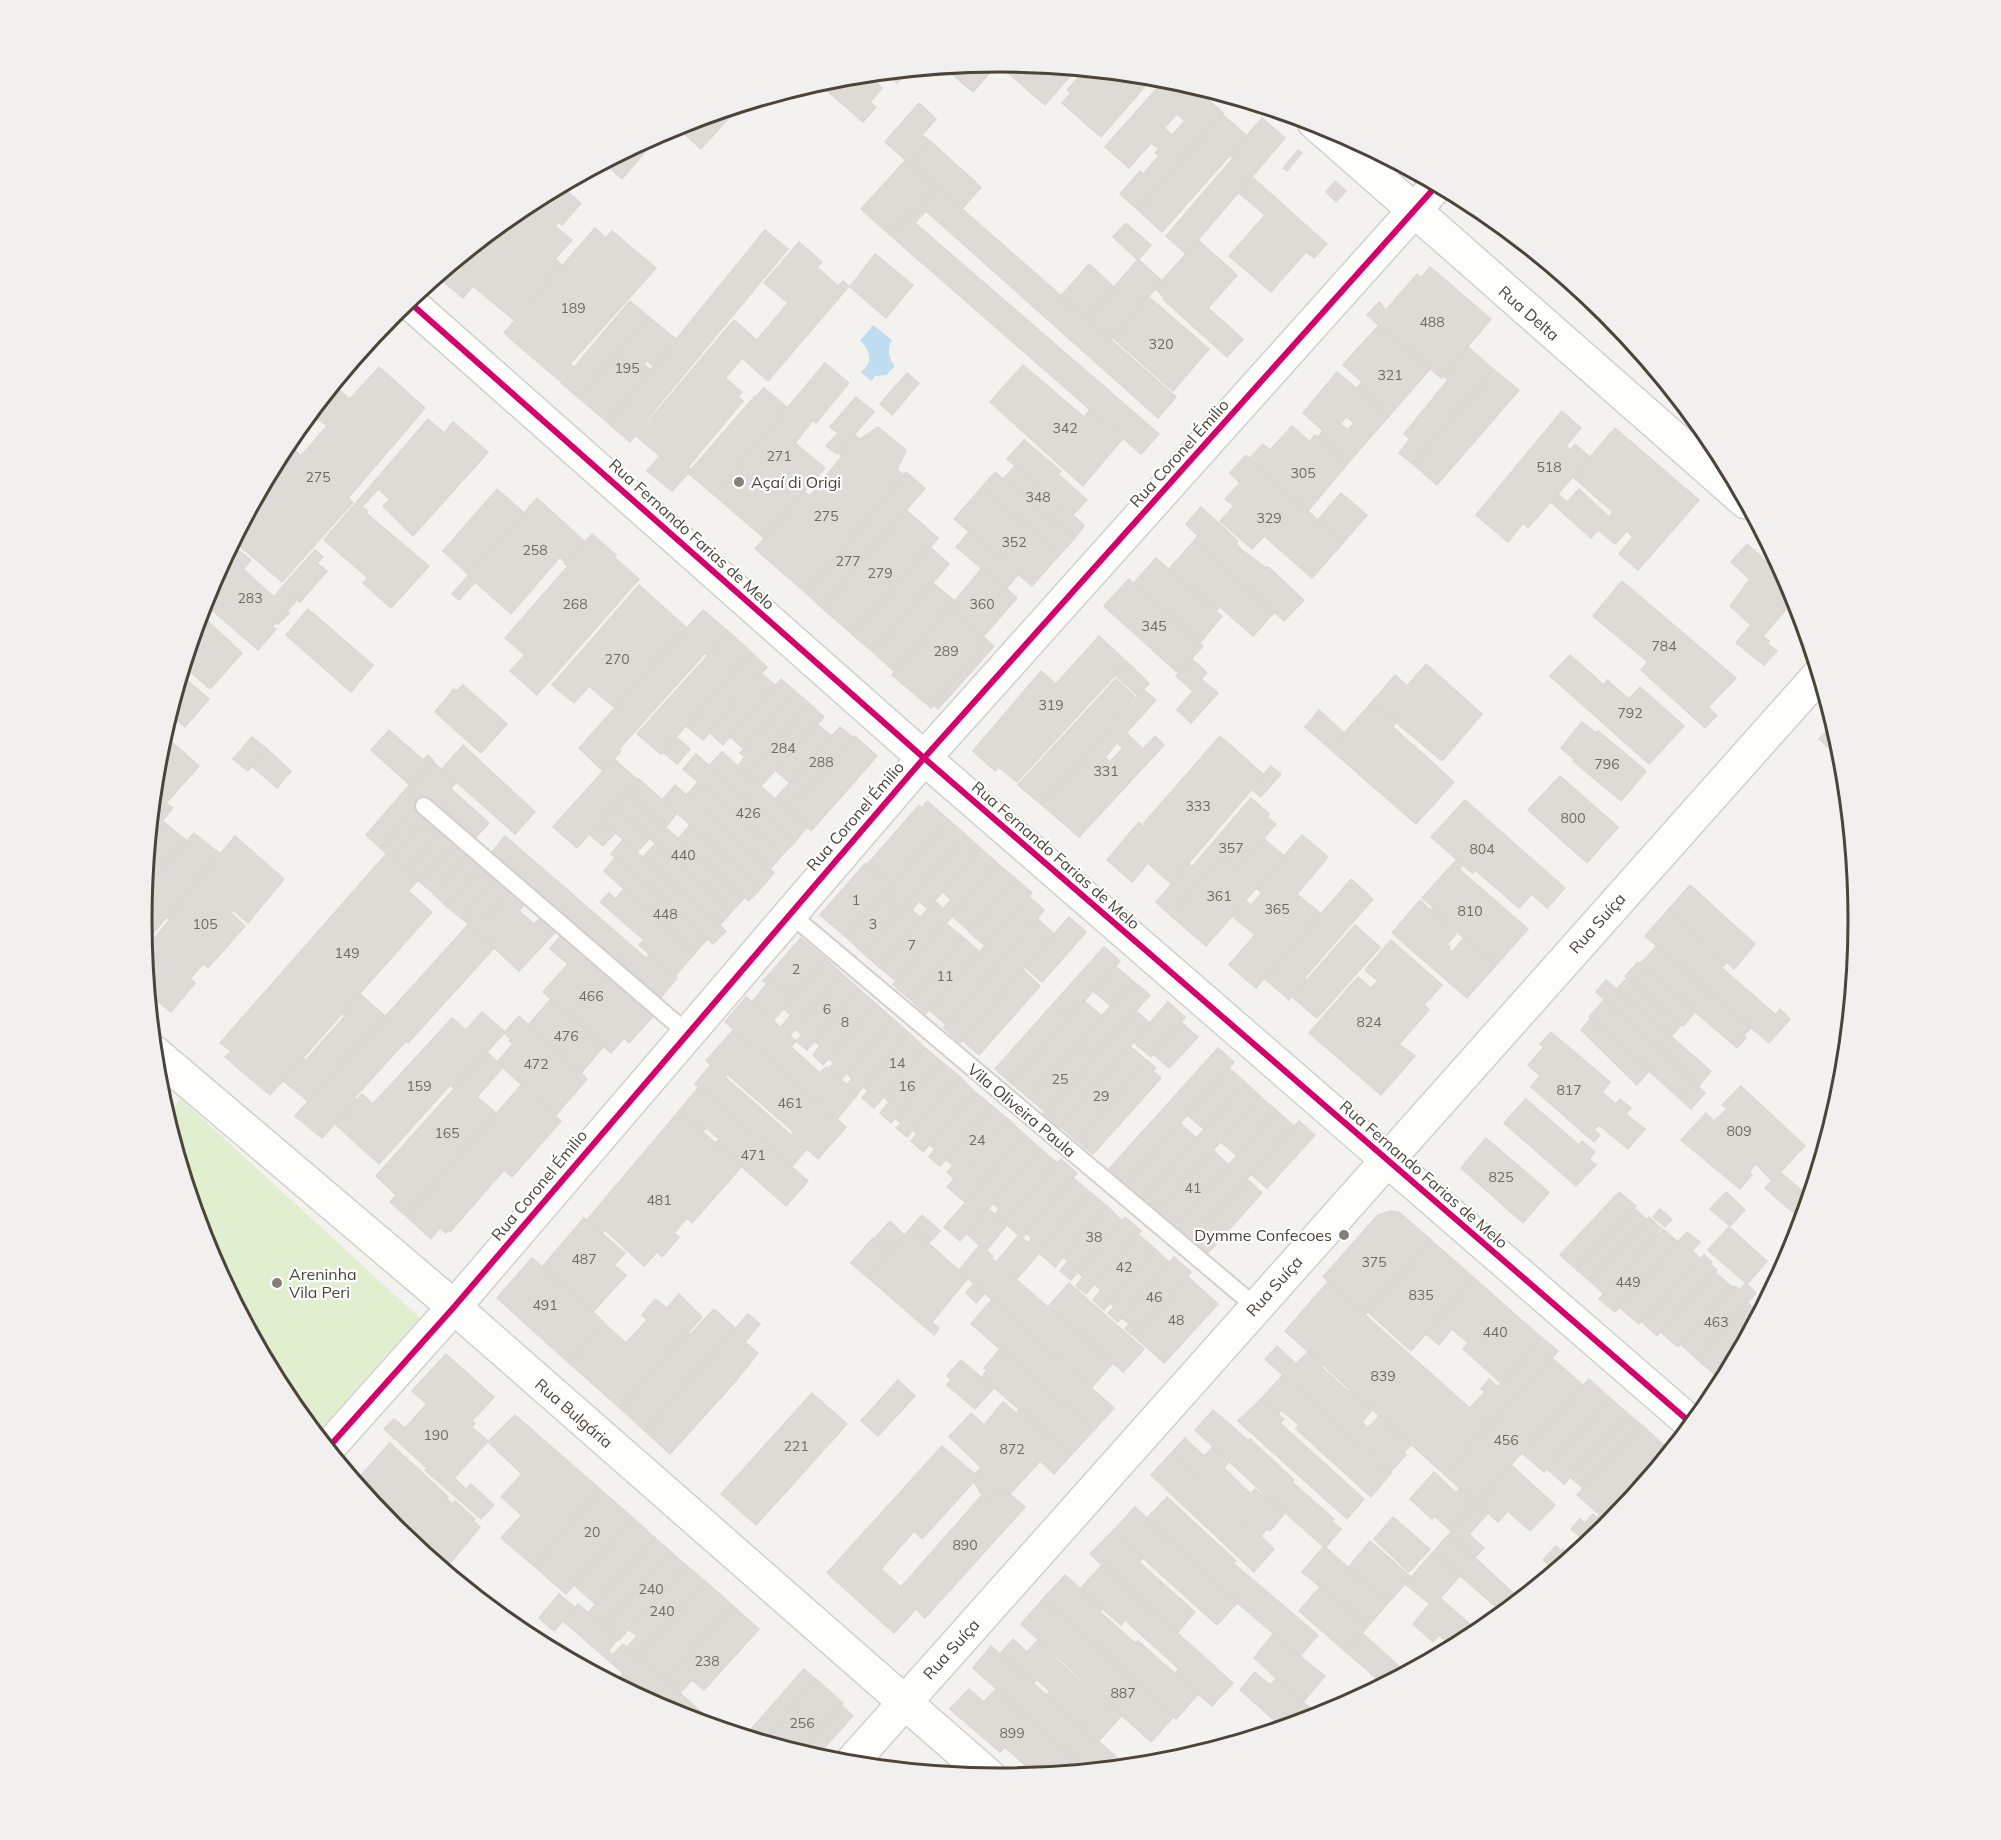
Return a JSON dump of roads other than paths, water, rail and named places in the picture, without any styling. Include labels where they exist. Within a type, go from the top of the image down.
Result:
[{"type":"street","name":"Rua Delta","points":[[1335,142],[1730,488]]},
{"type":"street","name":"Rua Coronel Émilio","points":[[333,1442],[454,1307],[924,758],[1432,190]]},
{"type":"street","name":"Rua Fernando Farias de Melo","points":[[415,307],[924,758],[1686,1419]]},
{"type":"street","name":"Rua Suíça","points":[[857,1756],[1814,681]]},
{"type":"street","name":"Rua Bulgária","points":[[165,1062],[454,1307],[978,1767]]},
{"type":"lane","points":[[424,806],[687,1033]]},
{"type":"lane","name":"Vila Oliveira Paula","points":[[789,914],[1256,1307]]},
{"type":"water","points":[[873,325],[892,340],[889,353],[895,366],[886,375],[875,376],[871,381],[861,372],[869,361],[869,356],[860,341]]},
{"type":"place","name":"Açaí di Origi","points":[[739,482]]},
{"type":"place","name":"Dymme Confecoes","points":[[1344,1235]]},
{"type":"place","name":"Areninha Vila Peri","points":[[277,1283]]}]
